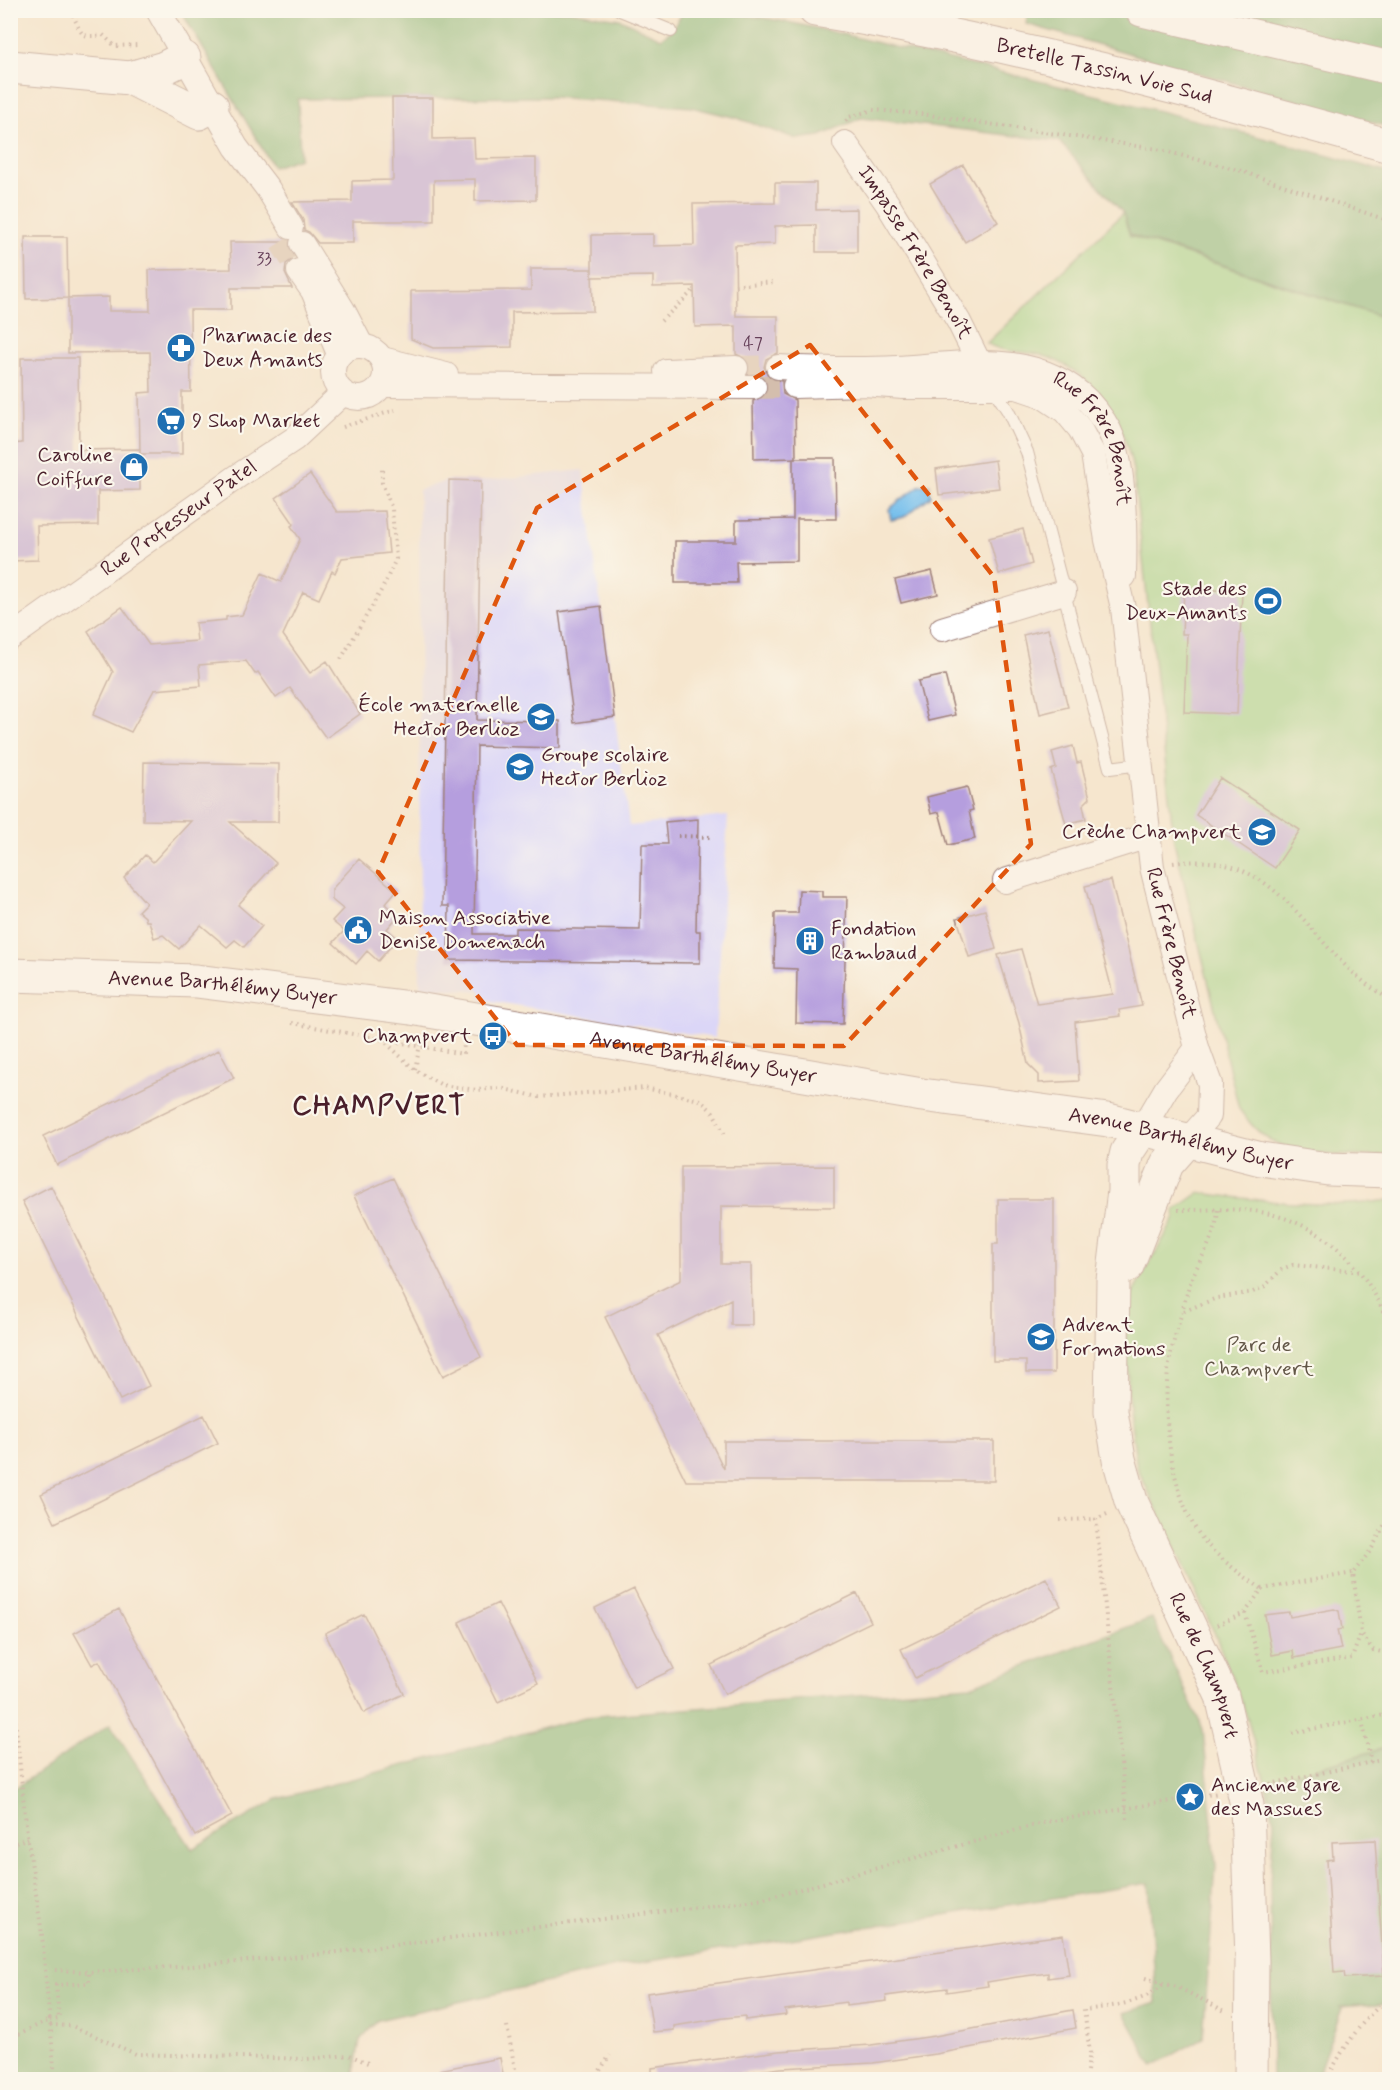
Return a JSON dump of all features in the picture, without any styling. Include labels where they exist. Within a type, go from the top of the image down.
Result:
[{"type":"main road","name":"Bretelle Tassin Voie Sud","points":[[816,10],[984,43],[1096,69],[1389,146]]},
{"type":"main road","points":[[1142,10],[1389,68]]},
{"type":"main road","points":[[10,67],[130,78],[164,68],[184,58]]},
{"type":"main road","points":[[130,78],[199,113],[212,106]]},
{"type":"main road","name":"Avenue Barthélémy Buyer","points":[[10,975],[196,981],[411,1008],[931,1096],[1108,1120],[1261,1158],[1328,1170],[1389,1171]]},
{"type":"main road","name":"Rue de Champvert","points":[[1143,1128],[1127,1152],[1124,1165],[1113,1301],[1111,1412],[1119,1459],[1131,1501],[1222,1696],[1244,1788],[1247,1805],[1251,1919],[1251,2079]]},
{"type":"main road","name":"Rue de Champvert","points":[[1113,1301],[1167,1164],[1188,1140]]},
{"type":"street","points":[[163,20],[236,147],[268,189],[339,354]]},
{"type":"street","name":"Impasse Frère Benoît","points":[[844,143],[887,203],[959,322],[979,365]]},
{"type":"street","points":[[292,243],[343,310],[361,345]]},
{"type":"street","points":[[382,359],[385,377],[382,385],[368,397],[351,397],[343,393],[333,379],[332,370],[339,354],[345,349],[361,345],[369,347],[382,359],[444,375],[736,368]]},
{"type":"street","name":"Rue Frère Benoît","points":[[979,365],[1008,364],[1056,376],[1076,389],[1099,413],[1113,439],[1119,467],[1125,546],[1123,608]]},
{"type":"street","points":[[778,367],[820,369],[979,365],[992,386]]},
{"type":"street","points":[[795,386],[820,384],[903,387],[992,386]]},
{"type":"street","points":[[382,385],[753,387]]},
{"type":"street","name":"Rue Frère Benoît","points":[[992,386],[1017,387],[1041,395],[1065,411],[1080,429],[1093,454],[1107,540],[1123,608],[1152,867],[1197,1048],[1210,1084],[1209,1116],[1188,1140]]},
{"type":"street","name":"Rue Professeur Patel","points":[[10,638],[238,476],[294,439],[343,393]]},
{"type":"street","points":[[942,629],[1064,592]]},
{"type":"street","name":"Rue Frère Benoît","points":[[1005,881],[1148,836]]},
{"type":"street","points":[[1143,1128],[1166,1089],[1197,1048]]},
{"type":"lane","points":[[620,10],[671,31]]},
{"type":"lane","points":[[1380,10],[1389,13]]},
{"type":"lane","points":[[992,386],[1008,411],[1027,452],[1110,768],[1140,764]]},
{"type":"path","points":[[73,15],[82,35],[86,37],[103,35],[115,46],[138,45]]},
{"type":"path","points":[[844,143],[841,128],[849,117],[873,110],[934,116],[1157,148],[1238,170],[1389,221]]},
{"type":"path","points":[[735,285],[775,282]]},
{"type":"path","points":[[661,321],[694,290]]},
{"type":"path","points":[[335,431],[356,421],[399,408]]},
{"type":"path","points":[[341,659],[382,589],[396,559],[392,509],[382,483],[382,466]]},
{"type":"path","points":[[678,836],[711,837]]},
{"type":"path","points":[[1173,863],[1218,862],[1240,867],[1264,881],[1366,987],[1389,999]]},
{"type":"path","points":[[291,1023],[463,1054],[464,1042]]},
{"type":"path","points":[[382,1039],[415,1070],[442,1085],[477,1090],[501,1088],[539,1097],[645,1088],[700,1100],[713,1112],[725,1135]]},
{"type":"path","points":[[415,1070],[420,1045]]},
{"type":"path","points":[[1172,1206],[1175,1210],[1269,1213],[1302,1224],[1335,1245],[1362,1272],[1379,1301],[1389,1329]]},
{"type":"path","points":[[1218,1210],[1212,1241],[1197,1264],[1168,1365],[1166,1400],[1177,1485],[1190,1517],[1205,1542],[1226,1563],[1262,1589]]},
{"type":"path","points":[[1183,1312],[1217,1298],[1253,1292],[1264,1286],[1282,1269],[1293,1265],[1362,1272]]},
{"type":"path","points":[[1060,1520],[1096,1518],[1131,1501]]},
{"type":"path","points":[[1195,1635],[1245,1613],[1262,1589],[1353,1573],[1371,1550],[1389,1515]]},
{"type":"path","points":[[1096,1518],[1127,1820]]},
{"type":"path","points":[[1353,1573],[1361,1633],[1372,1650],[1389,1654]]},
{"type":"path","points":[[1245,1613],[1263,1672],[1352,1658],[1361,1633]]},
{"type":"path","points":[[10,1704],[15,1718],[28,1838],[42,1934],[55,2079]]},
{"type":"path","points":[[1292,1733],[1389,1714]]},
{"type":"path","points":[[1362,1720],[1371,1763]]},
{"type":"path","points":[[55,1970],[89,1972],[314,1954],[764,1899],[1047,1822],[1244,1788],[1389,1758]]},
{"type":"path","points":[[10,1845],[28,1838]]},
{"type":"path","points":[[10,2043],[20,2033],[59,2019],[56,1985],[89,1983],[89,1972]]},
{"type":"path","points":[[1145,1978],[1165,1983],[1224,2010],[1251,2027]]},
{"type":"path","points":[[1087,2071],[1090,2053],[1084,2010],[1143,1999],[1157,1992],[1165,1983]]},
{"type":"path","points":[[1327,2079],[1335,2061],[1365,2023],[1389,1999]]},
{"type":"path","points":[[50,2023],[72,2026],[136,2054],[307,2059],[349,2055],[368,2063]]},
{"type":"path","points":[[507,2026],[517,2079]]},
{"type":"path","points":[[605,2079],[599,2072],[610,2055]]},
{"type":"path","points":[[772,2079],[786,2073],[791,2079]]},
{"type":"highlighted area","points":[[810,345],[994,577],[1031,844],[844,1046],[517,1045],[378,872],[537,508]]},
{"type":"shaded area","name":"Groupe scolaire Hector Berlioz","points":[[583,470],[629,826],[728,816],[715,1038],[479,999],[480,991],[420,987],[419,490],[449,480],[481,481]]},
{"type":"green space","points":[[1028,10],[1389,11],[1389,127],[1026,24]]},
{"type":"green space","points":[[181,11],[570,11],[620,19],[661,38],[671,31],[684,11],[746,15],[808,26],[1160,111],[1389,173],[1389,319],[1130,235],[1123,213],[1059,141],[861,118],[820,136],[797,139],[737,118],[691,107],[551,97],[298,99],[300,158],[273,167]]},
{"type":"green space","name":"Stade des Deux-Amants","points":[[1123,213],[1130,236],[1389,319],[1389,1155],[1314,1153],[1285,1147],[1263,1135],[1239,1109],[1174,841],[1133,470],[1122,432],[1103,399],[1076,372],[1060,362],[1041,355],[999,349],[987,343]]},
{"type":"green space","name":"Parc de Champvert","points":[[1199,1193],[1318,1204],[1389,1200],[1389,1747],[1265,1782],[1246,1714],[1215,1634],[1137,1467],[1129,1408],[1126,1338],[1129,1300],[1175,1218],[1175,1210]]},
{"type":"green space","points":[[1152,1618],[1203,1729],[1216,1866],[1203,2038],[1153,2066],[1124,2013],[1156,2003],[1149,1883],[625,1965],[378,2020],[360,2040],[353,2079],[11,2079],[11,1791],[110,1724],[192,1849],[277,1799],[585,1717],[970,1686]]},
{"type":"green space","points":[[1389,1747],[1389,2003],[1340,2007],[1342,2008],[1316,2079],[1272,2079],[1270,1882],[1274,1821],[1265,1782]]},
{"type":"water","points":[[930,484],[931,496],[904,517],[891,520],[889,509],[919,486]]},
{"type":"building","points":[[392,98],[433,98],[433,139],[474,138],[475,159],[536,158],[536,200],[475,201],[475,179],[434,180],[434,221],[353,221],[353,243],[318,243],[309,232],[304,230],[303,220],[292,202],[352,201],[352,181],[393,180]]},
{"type":"building","points":[[963,165],[998,222],[965,242],[930,184]]},
{"type":"building","points":[[775,183],[816,183],[816,210],[857,209],[857,252],[816,252],[816,225],[775,226],[775,244],[735,245],[736,316],[778,316],[778,353],[766,359],[764,367],[770,379],[782,381],[783,394],[795,400],[796,458],[754,459],[753,401],[766,395],[768,386],[762,375],[749,373],[748,360],[736,354],[736,326],[695,327],[694,286],[653,287],[653,276],[592,277],[592,235],[653,234],[653,246],[694,245],[693,204],[775,203]]},
{"type":"building","points":[[25,237],[67,237],[68,298],[26,299]]},
{"type":"building","points":[[230,242],[288,242],[292,259],[286,264],[285,273],[292,288],[231,288],[231,310],[190,310],[191,392],[182,392],[182,454],[140,454],[139,393],[151,392],[150,352],[68,353],[68,298],[109,297],[109,311],[150,311],[149,270],[231,269]]},
{"type":"building","points":[[531,269],[592,269],[593,311],[512,312],[512,347],[433,348],[411,339],[411,291],[531,290]]},
{"type":"building","points":[[21,358],[78,358],[79,450],[140,449],[140,490],[98,491],[98,525],[37,526],[38,560],[10,561],[10,444],[22,443]]},
{"type":"building","points":[[793,458],[835,458],[836,519],[797,519],[797,561],[736,562],[737,583],[675,583],[675,541],[736,541],[736,520],[793,519]]},
{"type":"building","points":[[995,460],[999,488],[939,495],[936,469]]},
{"type":"building","points":[[310,474],[337,512],[385,511],[389,553],[342,558],[335,573],[332,571],[319,599],[303,592],[283,635],[310,673],[327,661],[360,714],[326,738],[290,688],[276,698],[258,672],[255,674],[246,661],[199,665],[201,686],[154,690],[131,732],[93,715],[113,672],[88,631],[122,607],[149,645],[197,641],[195,623],[226,620],[226,617],[242,615],[262,573],[281,582],[300,539],[291,526],[294,524],[276,498]]},
{"type":"building","points":[[449,480],[481,481],[477,720],[560,721],[560,748],[477,746],[474,934],[515,934],[515,928],[640,930],[642,844],[667,844],[665,822],[698,819],[696,931],[700,931],[700,963],[448,960],[449,906],[442,906]]},
{"type":"building","points":[[1023,529],[1032,564],[999,574],[989,538]]},
{"type":"building","points":[[932,571],[938,594],[901,603],[895,580]]},
{"type":"building","points":[[1184,589],[1242,591],[1237,714],[1184,712],[1187,634],[1182,634]]},
{"type":"building","points":[[601,606],[615,717],[574,723],[559,612]]},
{"type":"building","points":[[1048,629],[1068,707],[1040,714],[1023,635]]},
{"type":"building","points":[[945,675],[955,715],[928,721],[918,681]]},
{"type":"building","points":[[1073,746],[1077,763],[1081,762],[1090,798],[1083,805],[1086,819],[1066,824],[1051,770],[1056,768],[1052,752]]},
{"type":"building","points":[[144,762],[279,764],[278,822],[230,822],[276,863],[238,905],[262,926],[244,947],[235,940],[227,947],[201,925],[179,949],[163,935],[154,938],[149,921],[146,921],[138,911],[146,903],[124,878],[145,855],[153,862],[191,821],[143,820]]},
{"type":"building","name":"Crèche Champvert","points":[[1220,778],[1300,830],[1275,868],[1196,815]]},
{"type":"building","points":[[967,787],[973,810],[969,811],[975,839],[948,845],[939,812],[931,814],[927,797]]},
{"type":"building","points":[[359,859],[396,891],[385,904],[398,916],[387,929],[398,938],[378,961],[367,951],[356,964],[333,943],[344,931],[332,921],[343,909],[332,900],[332,889]]},
{"type":"building","points":[[1111,880],[1142,1006],[1119,1010],[1120,1016],[1075,1022],[1079,1081],[1039,1083],[1039,1075],[1028,1064],[1019,1023],[998,955],[1021,949],[1037,1004],[1113,994],[1085,886]]},
{"type":"building","name":"Fondation Rambaud","points":[[799,890],[822,891],[822,897],[847,897],[843,1024],[796,1023],[797,969],[774,968],[775,913],[798,913]]},
{"type":"building","points":[[985,910],[996,949],[969,957],[957,918]]},
{"type":"building","points":[[219,1050],[234,1078],[57,1165],[43,1136]]},
{"type":"building","points":[[834,1166],[834,1207],[721,1206],[721,1264],[751,1264],[752,1325],[731,1325],[731,1299],[658,1335],[724,1469],[724,1441],[994,1441],[994,1481],[686,1481],[605,1317],[681,1280],[681,1167]]},
{"type":"building","points":[[393,1178],[481,1357],[443,1376],[354,1196]]},
{"type":"building","points":[[51,1186],[149,1386],[120,1400],[22,1201]]},
{"type":"building","points":[[998,1199],[1054,1199],[1054,1373],[1026,1373],[1026,1361],[993,1361],[993,1244],[998,1244]]},
{"type":"building","points":[[204,1415],[218,1443],[55,1523],[41,1494]]},
{"type":"building","points":[[1046,1578],[1061,1606],[915,1678],[901,1649]]},
{"type":"building","points":[[634,1589],[674,1669],[634,1688],[595,1608]]},
{"type":"building","points":[[857,1593],[871,1622],[725,1694],[711,1665]]},
{"type":"building","points":[[498,1603],[538,1683],[498,1702],[459,1622]]},
{"type":"building","points":[[119,1609],[232,1816],[195,1836],[99,1661],[92,1665],[74,1633]]},
{"type":"building","points":[[1334,1609],[1339,1611],[1342,1629],[1337,1630],[1341,1649],[1294,1658],[1293,1651],[1272,1655],[1265,1615],[1289,1612],[1290,1617]]},
{"type":"building","points":[[364,1614],[404,1694],[364,1713],[325,1633]]},
{"type":"building","points":[[1375,1840],[1384,1976],[1345,1978],[1344,1972],[1334,1973],[1327,1860],[1333,1859],[1332,1842]]},
{"type":"building","points":[[1063,1935],[1069,1975],[1048,1978],[1048,1973],[1017,1977],[987,1982],[988,1986],[947,1992],[947,1988],[886,1996],[887,2001],[846,2006],[846,2002],[785,2010],[786,2015],[745,2020],[745,2016],[724,2018],[674,2026],[674,2030],[653,2032],[647,1993]]},
{"type":"building","points":[[1073,2010],[1076,2028],[936,2054],[873,2063],[781,2068],[701,2079],[652,2079],[652,2068],[779,2051],[871,2045],[935,2036]]},
{"type":"building","points":[[500,2058],[504,2079],[440,2079],[439,2070]]},
{"type":"tunnel","points":[[281,242],[292,259]]},
{"type":"tunnel","points":[[736,368],[778,367]]},
{"type":"tunnel","points":[[754,387],[795,386]]},
{"type":"place","name":"Pharmacie des Deux Amants","points":[[181,348]]},
{"type":"place","name":"9 Shop Market","points":[[171,421]]},
{"type":"place","name":"Caroline Coiffure","points":[[134,467]]},
{"type":"place","name":"Stade des Deux-Amants","points":[[1268,601]]},
{"type":"place","name":"École maternelle Hector Berlioz","points":[[541,717]]},
{"type":"place","name":"Groupe scolaire Hector Berlioz","points":[[520,767]]},
{"type":"place","name":"Crèche Champvert","points":[[1262,832]]},
{"type":"place","name":"Maison Associative Denise Domenach","points":[[358,930]]},
{"type":"place","name":"Fondation Rambaud","points":[[810,941]]},
{"type":"place","name":"Champvert","points":[[493,1036]]},
{"type":"place","name":"Advent Formations","points":[[1041,1337]]},
{"type":"place","name":"Ancienne gare des Massues","points":[[1190,1797]]},
{"type":"district","name":"CHAMPVERT","points":[[379,1106]]}]
